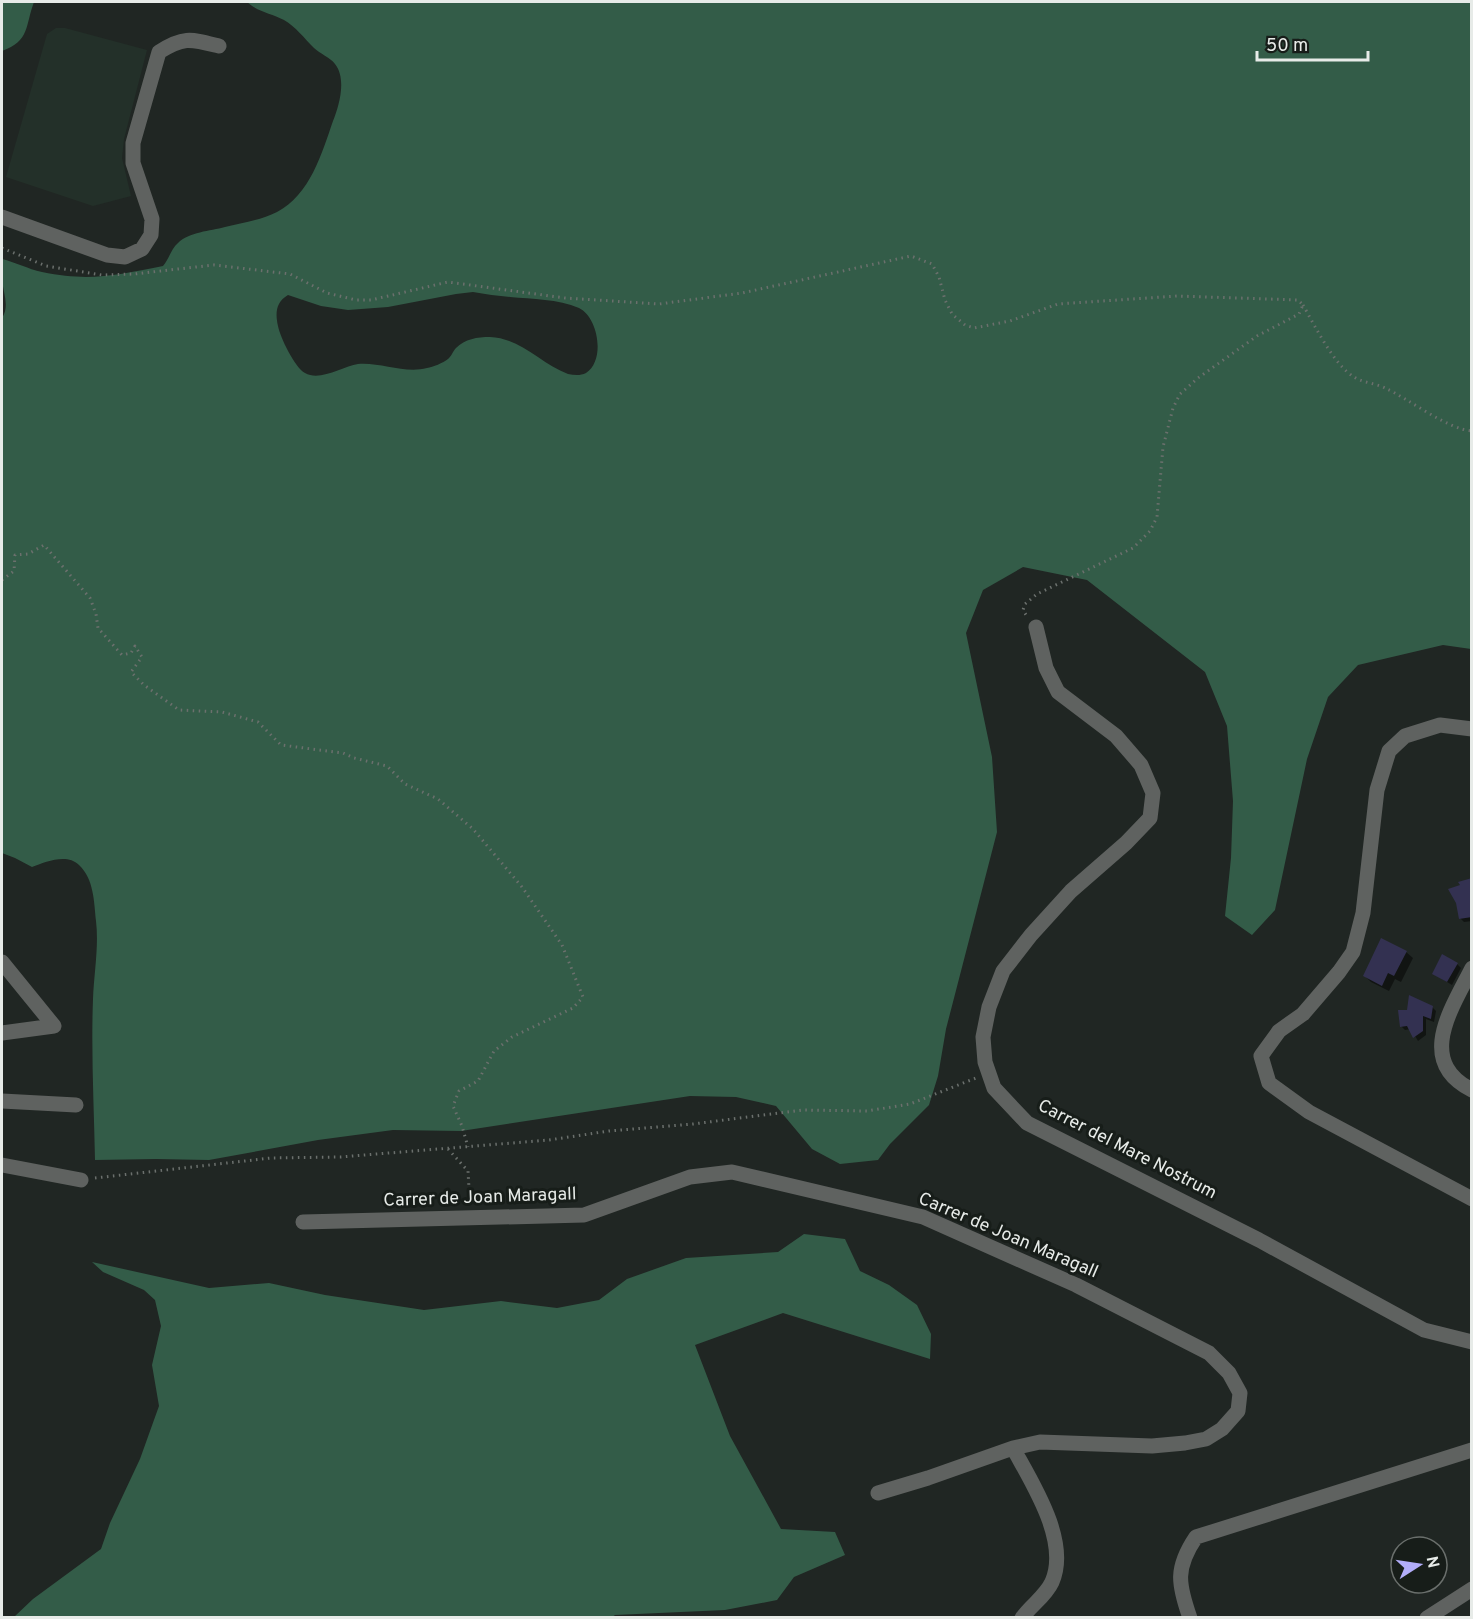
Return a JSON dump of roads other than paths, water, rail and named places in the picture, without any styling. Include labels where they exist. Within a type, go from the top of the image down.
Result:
[{"type":"street","points":[[2,218],[107,255],[125,257],[142,249],[151,235],[152,219],[133,163],[133,143],[159,52],[172,44],[190,39],[219,46]]},
{"type":"street","name":"Carrer del Mare Nostrum","points":[[1036,627],[1046,668],[1058,692],[1116,736],[1141,765],[1153,793],[1150,818],[1126,843],[1071,891],[1003,971],[989,1007],[983,1037],[985,1062],[994,1088],[1027,1123],[1259,1240],[1424,1330],[1472,1342]]},
{"type":"street","points":[[1472,729],[1440,725],[1405,736],[1389,752],[1377,790],[1364,913],[1353,952],[1303,1014],[1279,1032],[1262,1056],[1269,1083],[1309,1112],[1472,1199]]},
{"type":"street","points":[[2,962],[54,1026],[2,1033]]},
{"type":"street","points":[[1472,968],[1445,1021],[1440,1048],[1449,1072],[1472,1090]]},
{"type":"street","points":[[2,1101],[76,1105]]},
{"type":"street","points":[[2,1166],[81,1180]]},
{"type":"street","name":"Carrer de Joan Maragall","points":[[303,1222],[584,1215],[690,1177],[732,1172],[923,1217],[1076,1285],[1209,1353],[1229,1373],[1240,1393],[1238,1411],[1222,1429],[1206,1439],[1152,1446],[1040,1442],[1012,1448],[878,1493]]},
{"type":"street","points":[[1012,1448],[1051,1526],[1058,1563],[1046,1592],[1022,1617]]},
{"type":"street","points":[[1190,1617],[1182,1596],[1180,1572],[1184,1554],[1196,1537],[1472,1450]]},
{"type":"street","points":[[1427,1617],[1472,1589]]}]
